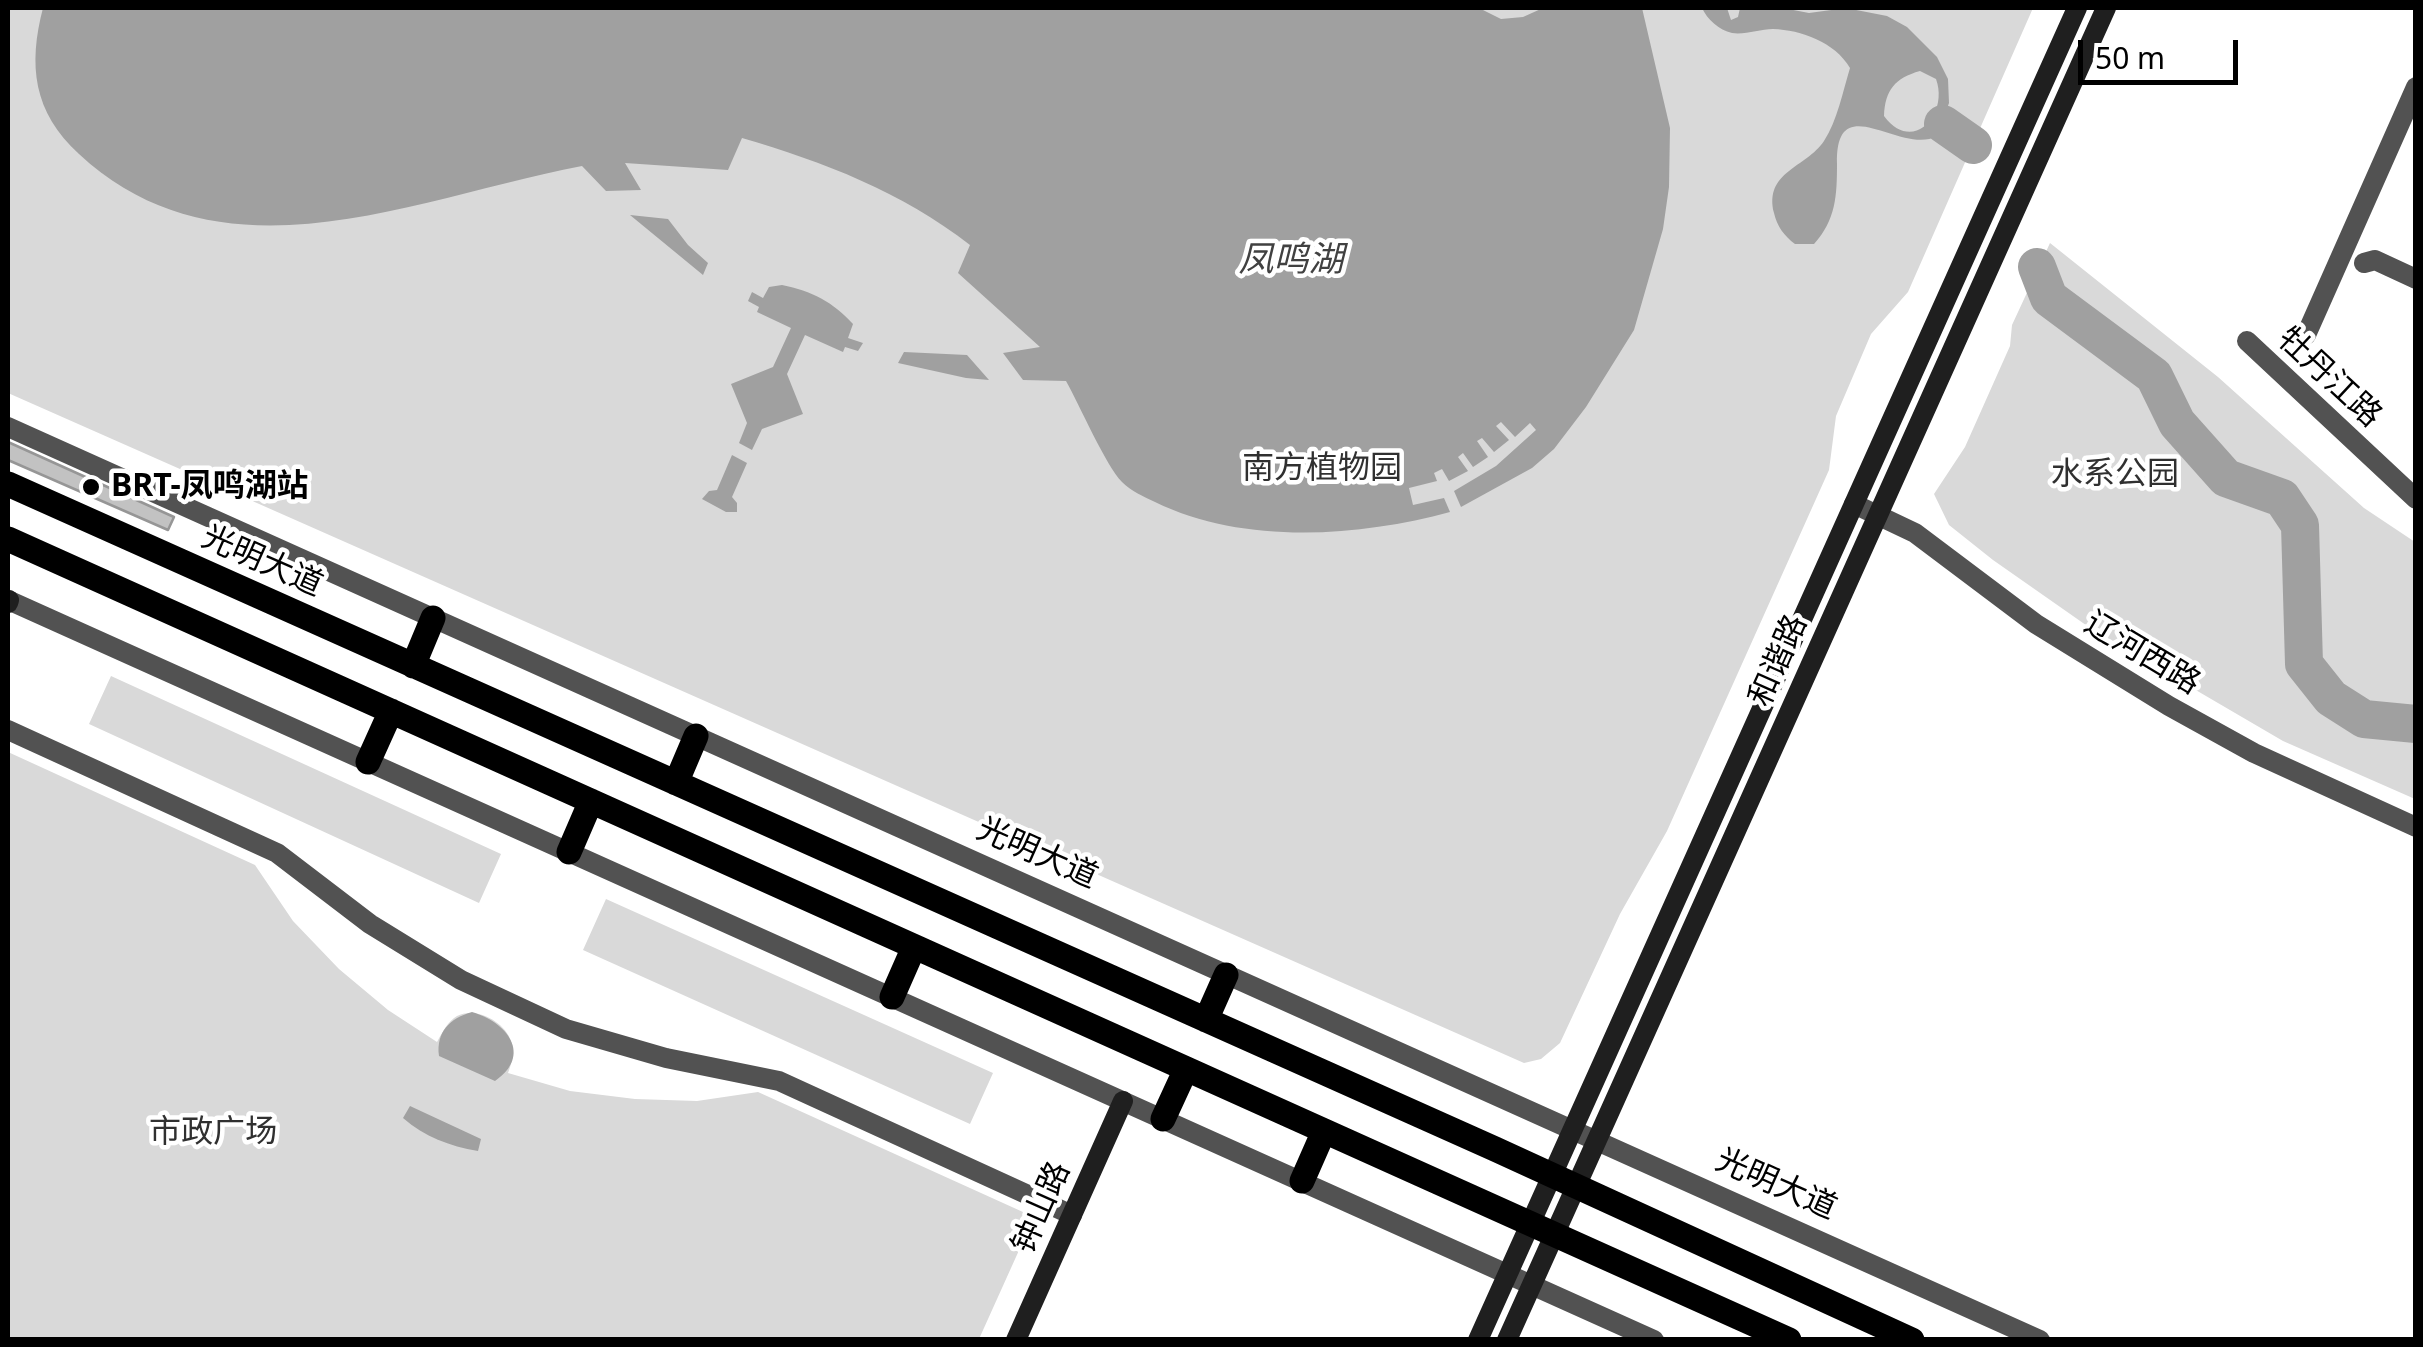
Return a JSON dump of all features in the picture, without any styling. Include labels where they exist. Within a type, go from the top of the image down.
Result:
[{"type":"main road","name":"和谐路","points":[[1564,1181],[1572,1130],[2077,8]]},
{"type":"main road","name":"和谐路","points":[[1478,1340],[1508,1274],[1542,1229],[1564,1181],[1596,1141],[2106,8]]},
{"type":"main road","name":"光明大道","points":[[8,484],[1912,1340]]},
{"type":"main road","points":[[8,539],[1789,1340]]},
{"type":"main road","points":[[413,666],[434,618]]},
{"type":"main road","points":[[368,762],[391,711]]},
{"type":"main road","points":[[676,783],[696,736]]},
{"type":"main road","points":[[569,852],[591,801]]},
{"type":"main road","points":[[892,997],[914,947]]},
{"type":"main road","points":[[1206,1020],[1226,975]]},
{"type":"main road","points":[[1163,1119],[1186,1069]]},
{"type":"main road","name":"钟山路","points":[[1016,1340],[1123,1101]]},
{"type":"main road","points":[[1302,1181],[1324,1131]]},
{"type":"main road","name":"和谐路","points":[[1507,1340],[1532,1284],[1542,1229]]},
{"type":"street","points":[[2306,335],[2416,87]]},
{"type":"street","points":[[2364,262],[2374,260],[2416,278]]},
{"type":"street","name":"牡丹江路","points":[[2247,341],[2416,499]]},
{"type":"street","name":"光明大道","points":[[8,427],[2040,1340]]},
{"type":"street","name":"辽河西路","points":[[1854,504],[1915,533],[2036,624],[2169,706],[2254,753],[2416,826]]},
{"type":"street","points":[[8,601],[1654,1340]]},
{"type":"street","points":[[8,730],[277,852],[370,924],[461,980],[566,1028],[666,1058],[780,1081],[1072,1214]]},
{"type":"green space","name":"南方植物园","points":[[8,8],[2033,8],[1908,292],[1871,334],[1836,416],[1829,470],[1667,831],[1620,914],[1560,1043],[1541,1059],[1524,1063],[8,393]]},
{"type":"green space","name":"水系公园","points":[[2050,243],[2218,377],[2364,508],[2415,542],[2415,799],[2283,741],[2093,630],[1949,525],[1934,494],[1965,447],[2010,346],[2012,325]]},
{"type":"green space","points":[[111,676],[501,854],[479,903],[89,724]]},
{"type":"green space","name":"市政广场","points":[[8,752],[255,865],[293,921],[339,969],[388,1010],[437,1042],[454,1018],[473,1013],[489,1018],[508,1034],[513,1053],[508,1073],[570,1091],[697,1101],[758,1092],[1034,1217],[979,1339],[8,1340]]},
{"type":"green space","points":[[606,899],[993,1073],[970,1124],[583,950]]},
{"type":"water","name":"凤鸣湖","points":[[43,8],[1479,8],[1501,19],[1523,17],[1543,8],[1642,8],[1670,128],[1669,187],[1663,229],[1634,330],[1586,407],[1554,449],[1532,468],[1461,507],[1454,491],[1496,466],[1536,430],[1530,423],[1515,437],[1501,422],[1496,426],[1509,440],[1494,452],[1482,438],[1477,441],[1488,457],[1473,467],[1463,453],[1458,457],[1468,471],[1449,481],[1442,469],[1434,473],[1437,481],[1409,488],[1413,505],[1444,498],[1450,512],[1339,531],[1263,531],[1189,516],[1126,485],[1108,463],[1066,381],[1023,380],[1003,353],[1040,347],[958,273],[970,245],[917,209],[861,181],[742,138],[728,170],[625,163],[641,190],[606,191],[582,166],[389,211],[323,222],[258,225],[196,217],[135,195],[79,154],[64,138],[43,104],[38,87],[36,49]]},
{"type":"water","points":[[1702,8],[1727,8],[1731,20],[1738,17],[1740,8],[1783,8],[1809,13],[1846,8],[1887,16],[1907,27],[1937,57],[1948,79],[1949,103],[1937,136],[1922,140],[1858,126],[1847,130],[1839,141],[1836,197],[1827,226],[1814,244],[1795,244],[1775,218],[1775,188],[1829,133],[1850,68],[1836,51],[1806,35],[1773,29],[1732,33],[1718,27]],"holes":[[[1920,71],[1936,79],[1937,105],[1926,125],[1906,132],[1884,116],[1889,92],[1898,81]]]},
{"type":"water","points":[[630,215],[668,219],[708,263],[703,275]]},
{"type":"water","points":[[782,285],[812,294],[838,309],[853,324],[848,338],[863,343],[858,351],[845,347],[843,352],[805,335],[787,374],[803,414],[762,429],[752,450],[739,443],[747,423],[731,384],[773,367],[791,328],[757,312],[759,307],[748,301],[752,292],[763,298],[769,287]]},
{"type":"water","points":[[904,352],[967,355],[989,380],[898,363]]},
{"type":"water","points":[[732,455],[747,463],[732,497],[737,512],[726,512],[702,499],[709,491],[717,490]]},
{"type":"water","points":[[472,1012],[496,1023],[511,1040],[512,1061],[495,1081],[439,1056],[446,1027]]},
{"type":"water","points":[[410,1106],[481,1139],[478,1151],[447,1143],[420,1130],[403,1118]]},
{"type":"building","name":"BRT-凤鸣湖站","points":[[8,442],[174,517],[168,530],[8,460]]},
{"type":"waterway","points":[[1943,124],[1973,145]]},
{"type":"waterway","points":[[2037,267],[2049,298],[2154,376],[2177,423],[2226,478],[2282,498],[2300,525],[2304,664],[2331,698],[2364,719],[2416,724]]},
{"type":"place","name":"BRT-凤鸣湖站","points":[[91,487]]}]
